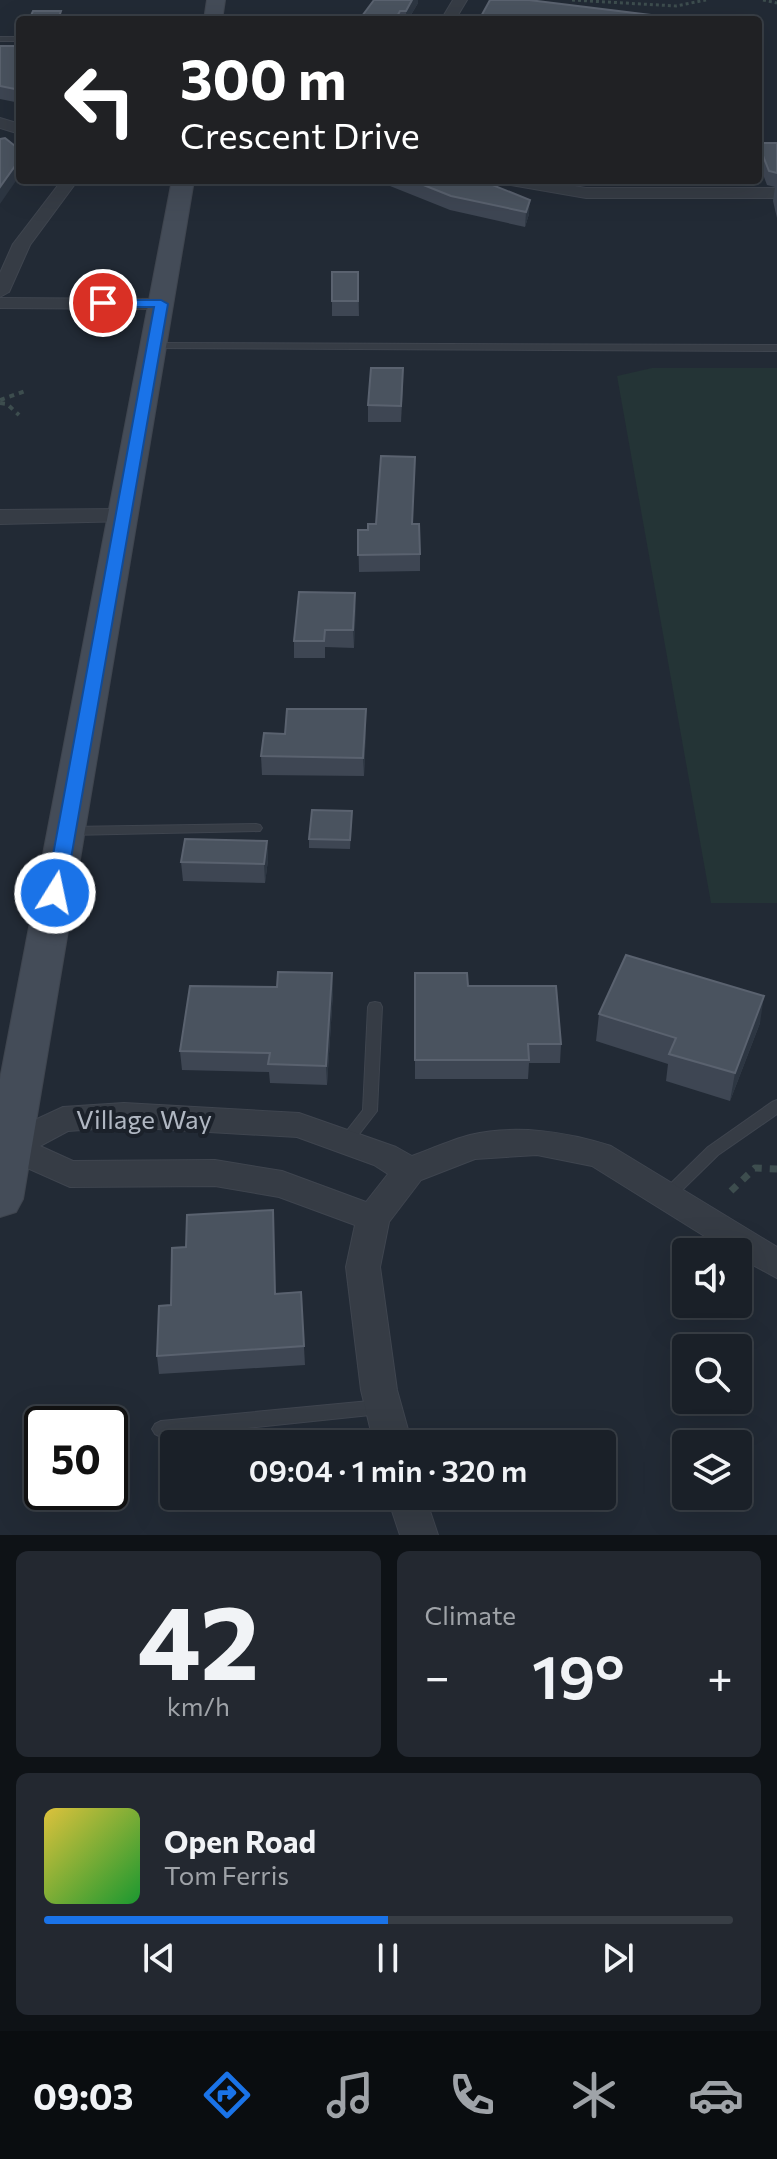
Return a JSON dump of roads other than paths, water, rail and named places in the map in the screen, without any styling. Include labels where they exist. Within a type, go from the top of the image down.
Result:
[{"type":"main road","points":[[0,1199],[182,184]]},
{"type":"street","points":[[0,292],[22,244],[67,184]]},
{"type":"street","points":[[534,184],[586,193],[777,193]]},
{"type":"street","points":[[0,303],[161,304]]},
{"type":"street","points":[[0,517],[123,516]]},
{"type":"street","name":"Village Way","points":[[10,1146],[63,1119],[124,1115],[299,1125],[385,1156],[409,1171]]},
{"type":"street","points":[[389,1430],[383,1407],[363,1267],[373,1218],[409,1171],[473,1147],[537,1142],[600,1155],[777,1264]]},
{"type":"street","points":[[10,1146],[70,1174],[215,1173],[282,1184],[373,1218]]},
{"type":"street","points":[[411,1510],[419,1535]]},
{"type":"lane","points":[[155,346],[777,348]]},
{"type":"lane","points":[[66,832],[256,828]]},
{"type":"lane","points":[[345,1142],[370,1111],[375,1007]]},
{"type":"lane","points":[[667,1196],[713,1151],[777,1106]]},
{"type":"lane","points":[[161,1429],[383,1407]]}]
